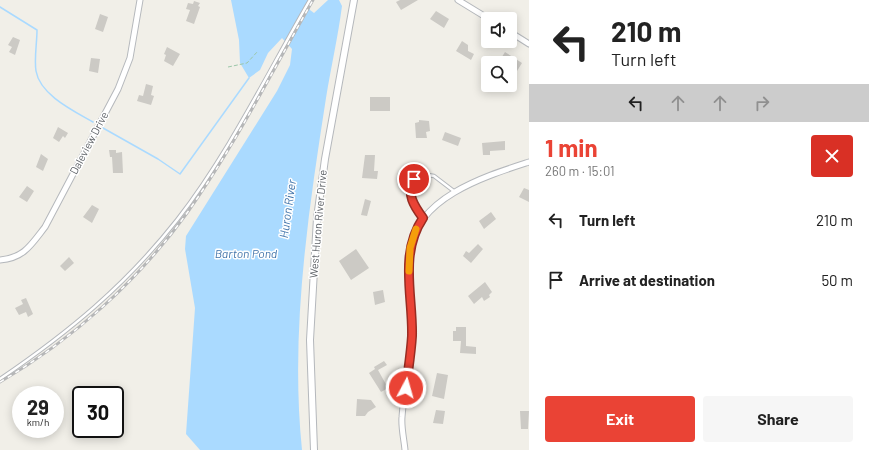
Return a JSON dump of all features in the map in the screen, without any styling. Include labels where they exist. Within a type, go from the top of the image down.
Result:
[{"type":"street","name":"Daleview Drive","points":[[0,260],[13,259],[22,253],[44,227],[118,89],[130,58],[140,0]]},
{"type":"street","name":"West Huron River Drive","points":[[314,450],[310,340],[317,218],[325,159],[354,0]]},
{"type":"street","points":[[458,0],[481,14]]},
{"type":"street","points":[[517,36],[529,44]]},
{"type":"street","points":[[405,450],[402,418],[412,335],[409,271],[410,248],[416,230],[423,218],[455,192],[497,173],[529,162]]},
{"type":"lane","points":[[0,379],[43,350],[108,297],[177,220],[220,156],[310,0]]},
{"type":"lane","points":[[423,218],[414,206],[410,195],[410,186],[414,179],[422,174],[434,176],[455,192]]},
{"type":"path","points":[[228,67],[247,63],[258,51]]},
{"type":"water","name":"Barton Pond","points":[[231,0],[308,0],[310,10],[314,13],[328,0],[339,0],[342,6],[319,142],[307,229],[303,273],[298,362],[302,450],[200,450],[186,434],[195,308],[185,249],[186,236],[277,91],[290,65],[292,49],[282,38],[268,53],[260,70],[249,78],[240,63],[239,40]]},
{"type":"building","points":[[400,0],[418,0],[401,10],[396,2]]},
{"type":"building","points":[[194,1],[200,3],[198,6],[200,7],[194,24],[186,21],[190,10],[186,9],[188,3],[193,4]]},
{"type":"building","points":[[436,11],[449,19],[444,28],[430,19]]},
{"type":"building","points":[[100,14],[108,17],[103,32],[95,29]]},
{"type":"building","points":[[13,37],[20,40],[15,55],[9,52],[12,47],[8,45]]},
{"type":"building","points":[[462,41],[468,45],[468,51],[474,54],[471,60],[456,51]]},
{"type":"building","points":[[167,47],[180,54],[173,66],[164,61],[166,55],[164,54]]},
{"type":"building","points":[[505,52],[511,56],[502,56]]},
{"type":"building","points":[[91,58],[100,59],[98,73],[89,71]]},
{"type":"building","points":[[517,60],[522,63],[517,71]]},
{"type":"building","points":[[146,84],[153,86],[151,95],[154,96],[151,105],[137,101],[139,95],[143,96]]},
{"type":"building","points":[[370,97],[390,97],[390,111],[370,111]]},
{"type":"building","points":[[419,120],[429,121],[430,131],[426,132],[427,138],[416,138],[415,123],[419,122]]},
{"type":"building","points":[[58,127],[68,133],[65,138],[63,136],[59,142],[53,138]]},
{"type":"building","points":[[445,132],[461,138],[458,146],[442,140]]},
{"type":"building","points":[[505,141],[505,150],[490,151],[490,155],[483,155],[482,143]]},
{"type":"building","points":[[109,150],[116,150],[116,153],[122,152],[123,173],[113,173],[112,157],[110,157]]},
{"type":"building","points":[[41,154],[48,159],[43,171],[36,167]]},
{"type":"building","points":[[365,155],[375,155],[374,171],[378,171],[377,179],[362,178]]},
{"type":"building","points":[[27,186],[34,191],[27,202],[19,197]]},
{"type":"building","points":[[524,188],[529,190],[529,202],[519,197]]},
{"type":"building","points":[[365,199],[371,201],[367,216],[361,215]]},
{"type":"building","points":[[92,205],[99,209],[92,223],[83,217]]},
{"type":"building","points":[[491,212],[496,219],[484,229],[479,221]]},
{"type":"building","points":[[478,244],[483,249],[471,263],[463,256],[466,251],[469,253]]},
{"type":"building","points":[[356,249],[369,268],[351,280],[339,261]]},
{"type":"building","points":[[69,257],[74,263],[65,271],[60,266]]},
{"type":"building","points":[[485,282],[492,292],[489,295],[490,297],[484,301],[482,297],[474,304],[468,296]]},
{"type":"building","points":[[383,290],[385,302],[375,305],[373,292]]},
{"type":"building","points":[[26,298],[33,314],[28,317],[26,312],[19,315],[15,308],[23,304],[21,300]]},
{"type":"building","points":[[456,327],[466,327],[466,346],[476,347],[476,354],[460,353],[461,341],[453,341],[453,331],[456,331]]},
{"type":"building","points":[[384,361],[387,365],[378,370],[388,388],[381,392],[369,373],[375,369],[374,367]]},
{"type":"building","points":[[437,373],[448,375],[444,399],[432,396]]},
{"type":"building","points":[[357,399],[371,400],[376,407],[365,416],[356,416]]},
{"type":"building","points":[[436,410],[445,411],[443,424],[433,423]]},
{"type":"building","points":[[520,411],[529,411],[528,429],[521,429]]},
{"type":"waterway","points":[[0,7],[37,30],[35,66],[39,80],[44,88],[59,101],[93,122]]},
{"type":"waterway","points":[[103,128],[158,159],[180,174],[249,78]]},
{"type":"railway","points":[[0,382],[27,365],[78,328],[125,285],[168,238],[187,213],[221,162],[313,0]]},
{"type":"slow traffic","points":[[409,271],[410,248],[416,229]]},
{"type":"route","points":[[406,388],[412,335],[409,271],[410,248],[416,230],[423,218],[414,206],[410,195],[410,186],[414,179]]},
{"type":"water label","name":"Huron River","points":[[288,209]]}]
